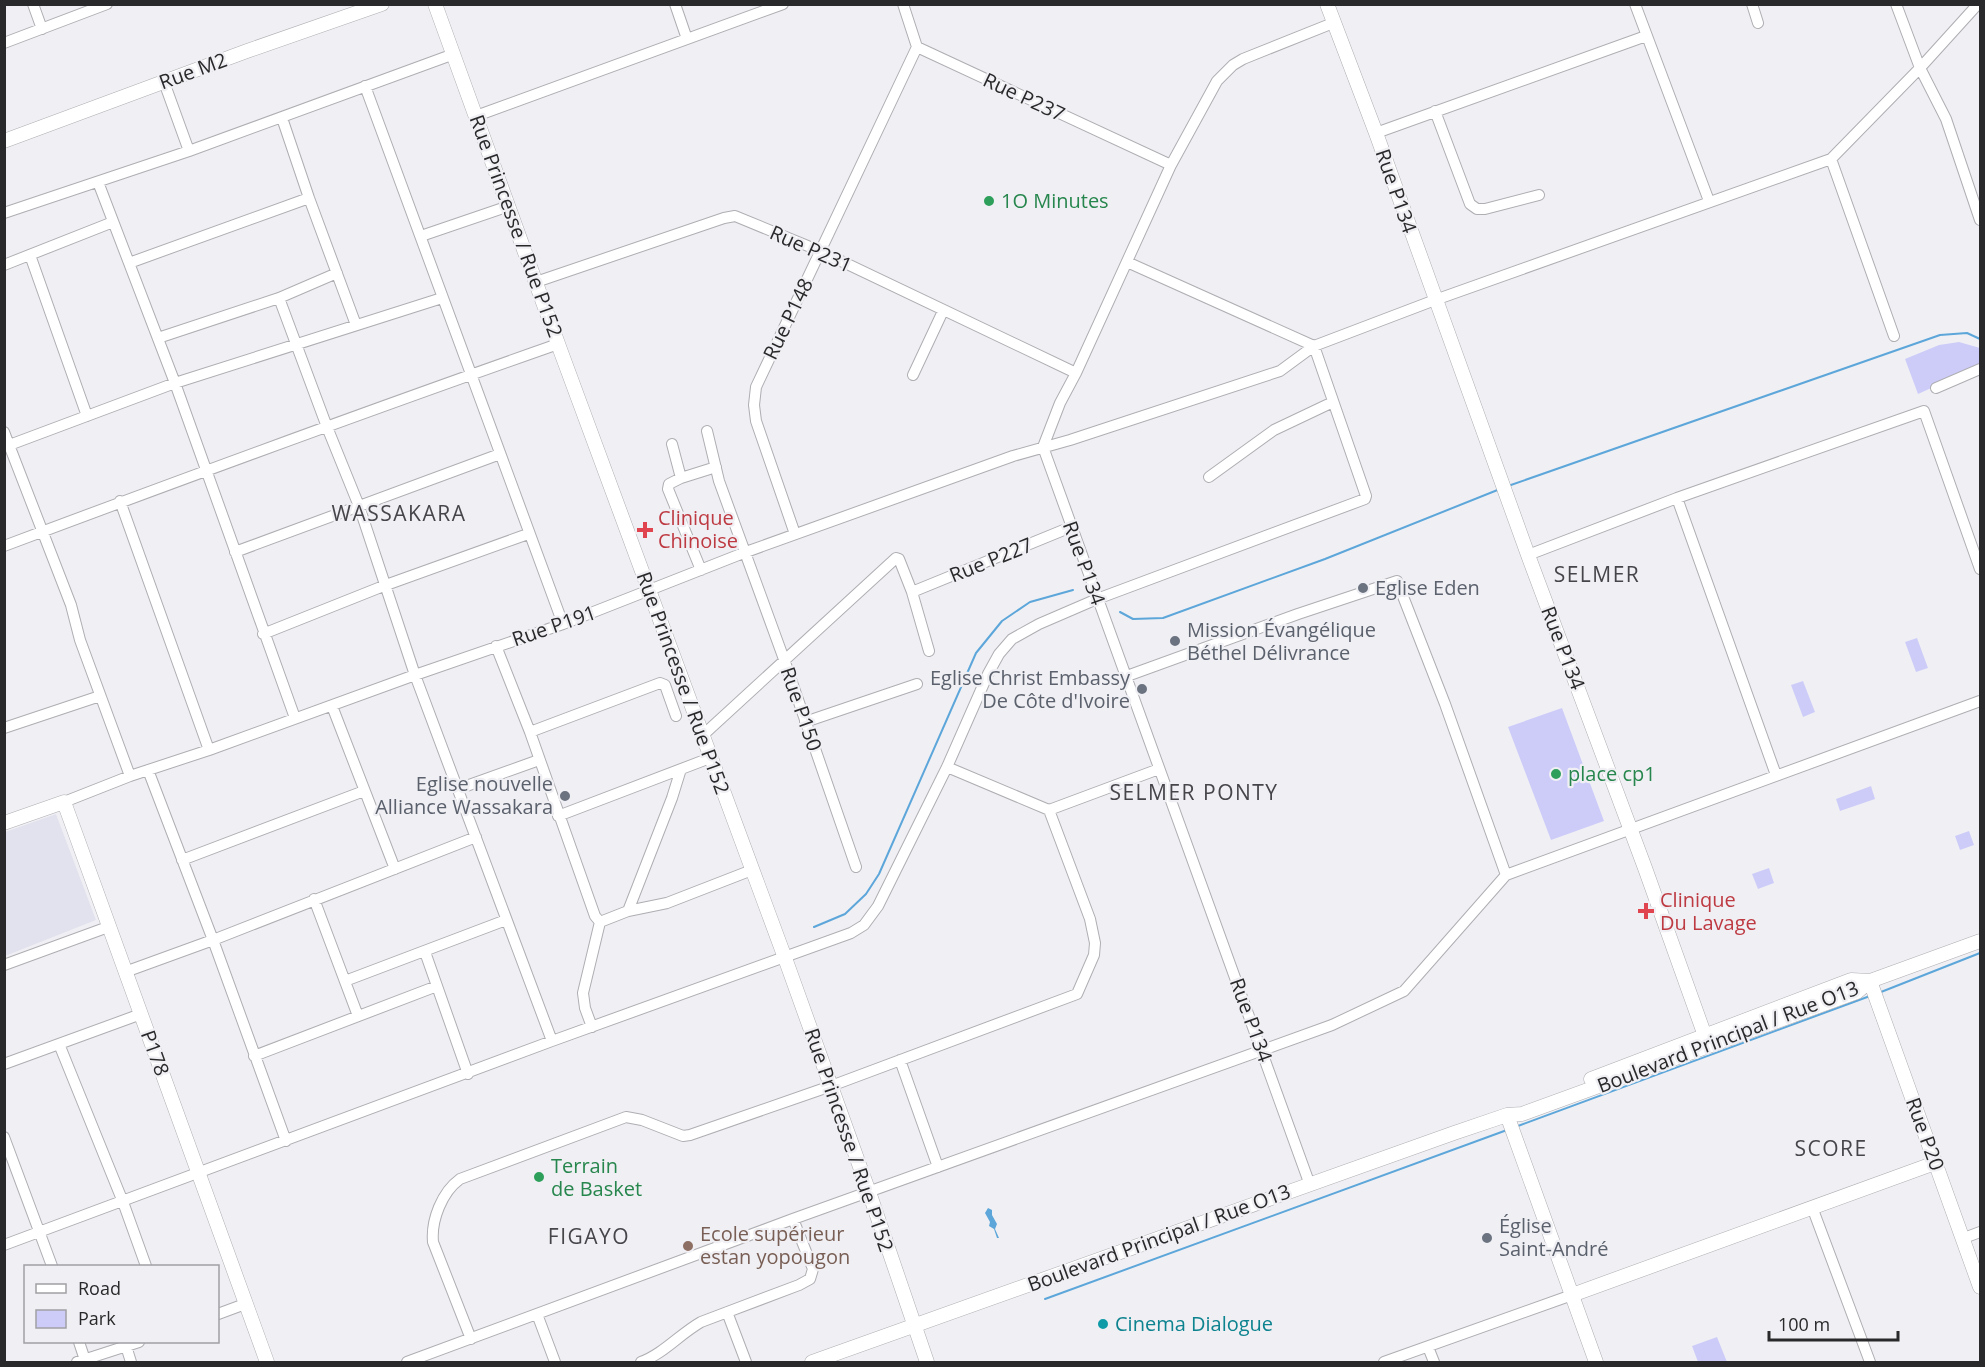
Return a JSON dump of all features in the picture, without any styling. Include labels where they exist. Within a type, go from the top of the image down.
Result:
[{"type":"street","points":[[33,4],[42,29]]},
{"type":"street","points":[[4,43],[107,4]]},
{"type":"street","name":"Rue M2","points":[[4,141],[382,4]]},
{"type":"street","name":"Rue Princesse / Rue P152","points":[[435,4],[785,958],[927,1362]]},
{"type":"street","points":[[675,4],[687,39]]},
{"type":"street","points":[[476,116],[783,4]]},
{"type":"street","points":[[903,4],[917,47]]},
{"type":"street","name":"Rue P134","points":[[1327,4],[1705,1036]]},
{"type":"street","points":[[1635,4],[1709,201]]},
{"type":"street","points":[[1752,4],[1758,23]]},
{"type":"street","points":[[1896,4],[1920,68],[1946,119],[1980,220]]},
{"type":"street","points":[[1894,336],[1831,159],[1920,68],[1978,4]]},
{"type":"street","points":[[1043,447],[1060,403],[1076,373],[1171,165],[1217,81],[1233,65],[1334,23]]},
{"type":"street","points":[[1376,133],[1646,36]]},
{"type":"street","name":"Rue P237","points":[[917,47],[1171,165]]},
{"type":"street","name":"Rue P148","points":[[795,534],[756,421],[754,405],[756,387],[917,47]]},
{"type":"street","points":[[4,213],[189,151],[454,54]]},
{"type":"street","points":[[165,82],[189,151]]},
{"type":"street","points":[[366,86],[562,624]]},
{"type":"street","points":[[1435,111],[1470,204],[1477,209],[1485,209],[1539,195]]},
{"type":"street","points":[[282,118],[356,326]]},
{"type":"street","name":"Rue P191","points":[[64,802],[130,776],[562,624],[746,552],[1013,456],[1070,440],[1280,370],[1314,346],[1435,300],[1831,159]]},
{"type":"street","points":[[98,182],[175,383],[295,718]]},
{"type":"street","points":[[129,263],[309,198]]},
{"type":"street","points":[[421,236],[509,206]]},
{"type":"street","name":"Rue P231","points":[[536,282],[735,216],[820,251],[1076,373]]},
{"type":"street","points":[[4,265],[113,222]]},
{"type":"street","points":[[30,255],[87,416]]},
{"type":"street","points":[[4,1245],[123,1202],[197,1172],[286,1142],[552,1041],[851,933],[873,916],[947,767],[999,654],[1012,639],[1039,624],[1097,599],[1365,499],[1366,496],[1314,346],[1127,262]]},
{"type":"street","points":[[158,338],[279,298],[337,273]]},
{"type":"street","points":[[279,298],[359,506],[415,675],[552,1041]]},
{"type":"street","points":[[7,446],[175,383],[442,298]]},
{"type":"street","points":[[913,375],[943,310]]},
{"type":"street","points":[[4,546],[120,501],[558,344]]},
{"type":"street","points":[[1936,388],[1980,369]]},
{"type":"street","points":[[1209,477],[1274,430],[1334,402]]},
{"type":"street","points":[[1528,555],[1677,498],[1924,411],[1980,569]]},
{"type":"street","name":"Rue P150","points":[[707,431],[716,467],[856,867]]},
{"type":"street","points":[[4,432],[7,446],[71,605],[80,640],[130,776]]},
{"type":"street","points":[[672,444],[681,478]]},
{"type":"street","name":"Rue P134","points":[[1043,447],[1310,1185]]},
{"type":"street","points":[[235,552],[500,454]]},
{"type":"street","points":[[701,570],[668,489],[669,484],[681,478],[716,467]]},
{"type":"street","points":[[1677,498],[1776,775]]},
{"type":"street","points":[[120,501],[209,750]]},
{"type":"street","name":"Rue P227","points":[[912,592],[1071,527]]},
{"type":"street","points":[[263,634],[386,585],[528,534]]},
{"type":"street","points":[[702,736],[896,558],[899,559],[912,592],[929,651]]},
{"type":"street","points":[[1127,676],[1397,581],[1445,704],[1506,875]]},
{"type":"street","points":[[496,646],[530,732],[595,916],[600,922]]},
{"type":"street","points":[[530,732],[660,683],[665,685],[676,716]]},
{"type":"street","points":[[805,722],[917,684]]},
{"type":"street","points":[[4,728],[100,696]]},
{"type":"street","points":[[407,1362],[793,1219],[1332,1025],[1404,992],[1506,875],[1980,701]]},
{"type":"street","points":[[332,706],[395,869]]},
{"type":"street","points":[[558,816],[710,758]]},
{"type":"street","points":[[458,789],[539,760]]},
{"type":"street","points":[[947,767],[1049,810],[1159,769]]},
{"type":"street","points":[[628,911],[681,769]]},
{"type":"street","points":[[148,770],[213,940],[286,1142]]},
{"type":"street","points":[[182,860],[364,791]]},
{"type":"street","points":[[4,823],[64,802]]},
{"type":"street","name":"P178","points":[[64,802],[267,1362]]},
{"type":"street","points":[[471,1339],[433,1242],[432,1230],[447,1191],[460,1179],[626,1117],[642,1120],[683,1136],[831,1086],[1077,994],[1094,955],[1095,943],[1090,919],[1049,810]]},
{"type":"street","points":[[125,972],[476,837]]},
{"type":"street","points":[[600,922],[628,911],[667,903],[752,870]]},
{"type":"street","points":[[314,899],[358,1017]]},
{"type":"street","points":[[345,981],[506,920]]},
{"type":"street","points":[[592,1028],[583,993],[600,922]]},
{"type":"street","points":[[4,965],[108,927]]},
{"type":"street","name":"Boulevard Principal / Rue O13","points":[[1507,1115],[1522,1114],[1857,992],[1870,981],[1980,941]]},
{"type":"street","points":[[425,952],[468,1074]]},
{"type":"street","name":"Boulevard Principal / Rue O13","points":[[812,1362],[1507,1115],[1520,1107],[1851,980],[1870,981]]},
{"type":"street","name":"Rue P20","points":[[1870,981],[1980,1287]]},
{"type":"street","points":[[254,1056],[437,986]]},
{"type":"street","points":[[4,1064],[141,1014]]},
{"type":"street","points":[[59,1044],[123,1202],[146,1265]]},
{"type":"street","points":[[900,1060],[938,1167]]},
{"type":"street","points":[[1507,1115],[1596,1362]]},
{"type":"street","points":[[4,1137],[52,1265]]},
{"type":"street","points":[[1384,1362],[1935,1163]]},
{"type":"street","points":[[1812,1207],[1870,1362]]},
{"type":"street","points":[[641,1362],[657,1354],[686,1330],[810,1279],[813,1269],[793,1219]]},
{"type":"street","points":[[1964,1238],[1980,1232]]},
{"type":"street","points":[[219,1314],[245,1304]]},
{"type":"street","points":[[727,1312],[746,1362]]},
{"type":"street","points":[[537,1314],[555,1362]]},
{"type":"street","points":[[79,1343],[81,1361],[135,1343]]},
{"type":"street","points":[[126,1347],[131,1362]]},
{"type":"street","points":[[1428,1347],[1434,1362]]},
{"type":"shaded area","points":[[56,814],[96,920],[5,956],[5,832]]},
{"type":"shaded area","points":[[988,1208],[992,1210],[999,1238],[994,1229],[989,1226],[990,1222],[985,1213]]},
{"type":"green space","points":[[1959,342],[1980,348],[1980,366],[1918,394],[1905,359],[1939,345]]},
{"type":"green space","points":[[1917,638],[1928,668],[1916,672],[1905,642]]},
{"type":"green space","points":[[1803,681],[1815,712],[1803,717],[1791,685]]},
{"type":"green space","name":"place cp1","points":[[1562,708],[1604,821],[1551,840],[1508,727]]},
{"type":"green space","points":[[1871,786],[1875,799],[1840,811],[1836,799]]},
{"type":"green space","points":[[1969,831],[1974,845],[1960,850],[1955,836]]},
{"type":"green space","points":[[1769,868],[1774,883],[1758,889],[1752,874]]},
{"type":"green space","points":[[1717,1337],[1727,1362],[1698,1362],[1692,1346]]},
{"type":"waterway","points":[[1508,486],[1940,335],[1967,333],[1980,339]]},
{"type":"waterway","points":[[1120,612],[1133,619],[1163,618],[1325,559],[1500,489]]},
{"type":"waterway","points":[[814,927],[845,914],[866,894],[879,874],[976,653],[1002,621],[1030,602],[1073,590]]},
{"type":"waterway","points":[[1881,992],[1980,953]]},
{"type":"waterway","points":[[1518,1126],[1870,996]]},
{"type":"waterway","points":[[1045,1299],[1507,1130]]},
{"type":"place","name":"1O Minutes","points":[[989,201]]},
{"type":"place","name":"Clinique Chinoise","points":[[645,530]]},
{"type":"place","name":"Eglise Eden","points":[[1363,588]]},
{"type":"place","name":"Mission Évangélique Béthel Délivrance","points":[[1175,641]]},
{"type":"place","name":"Eglise Christ Embassy De Côte d'Ivoire","points":[[1142,689]]},
{"type":"place","name":"place cp1","points":[[1556,774]]},
{"type":"place","name":"Eglise nouvelle Alliance Wassakara","points":[[565,796]]},
{"type":"place","name":"Clinique Du Lavage","points":[[1646,911]]},
{"type":"place","name":"Terrain de Basket","points":[[539,1177]]},
{"type":"place","name":"Église Saint-André","points":[[1487,1238]]},
{"type":"place","name":"Ecole supérieur estan yopougon","points":[[688,1246]]},
{"type":"place","name":"Cinema Dialogue","points":[[1103,1324]]},
{"type":"district","name":"WASSAKARA","points":[[399,514]]},
{"type":"district","name":"SELMER","points":[[1597,575]]},
{"type":"district","name":"SELMER PONTY","points":[[1194,793]]},
{"type":"district","name":"SCORE","points":[[1831,1149]]},
{"type":"district","name":"FIGAYO","points":[[589,1237]]}]
